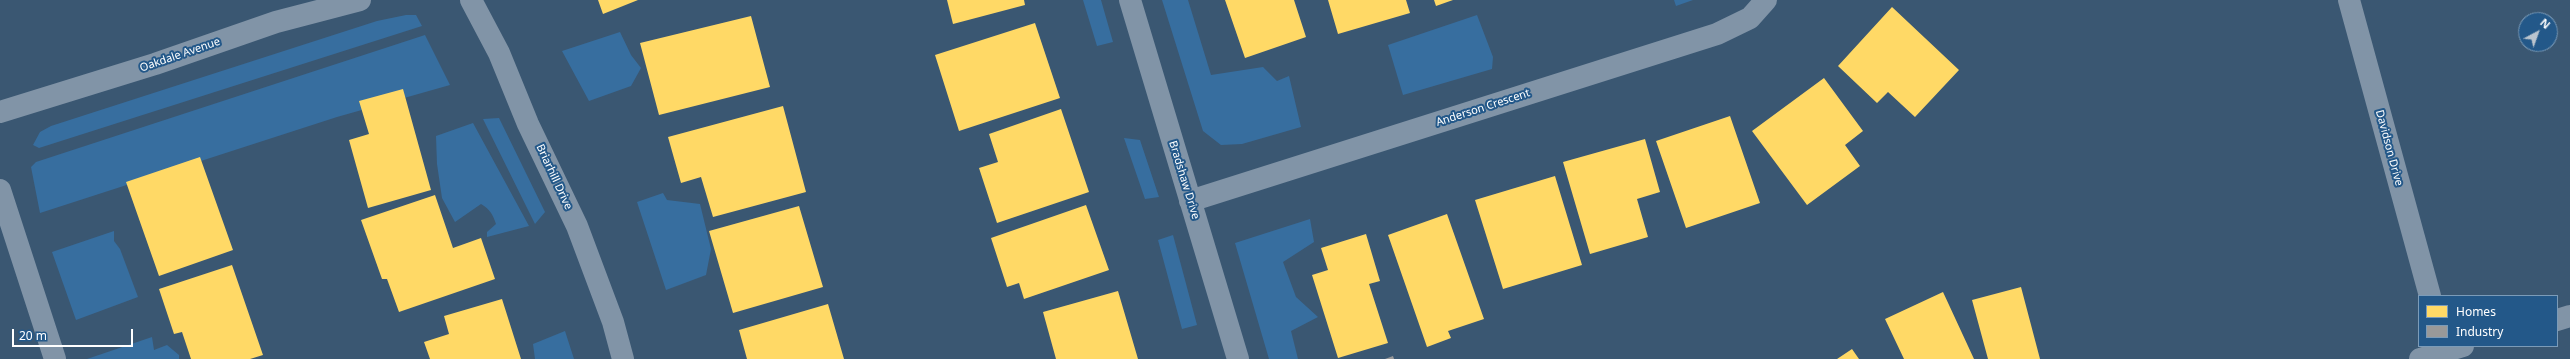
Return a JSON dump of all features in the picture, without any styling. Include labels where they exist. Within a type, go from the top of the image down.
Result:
[{"type":"street","name":"Oakdale Avenue","points":[[0,112],[155,64],[276,22],[360,0]]},
{"type":"street","name":"Briarhill Drive","points":[[471,0],[499,53],[528,124],[577,226],[613,322],[623,359]]},
{"type":"street","name":"Bradshaw Drive","points":[[1130,0],[1238,359]]},
{"type":"street","name":"Anderson Crescent","points":[[1190,201],[1718,34],[1750,18],[1766,0]]},
{"type":"street","name":"Davidson Drive","points":[[2349,0],[2430,295]]},
{"type":"street","points":[[0,190],[55,359]]},
{"type":"street","points":[[2558,320],[2570,316]]},
{"type":"street","points":[[2420,359],[2450,348]]},
{"type":"shaded area","points":[[1083,0],[1101,0],[1113,42],[1097,46]]},
{"type":"shaded area","points":[[1162,0],[1188,0],[1211,75],[1263,67],[1277,81],[1289,76],[1301,127],[1242,144],[1221,145],[1203,131]]},
{"type":"shaded area","points":[[1674,0],[1693,0],[1676,6]]},
{"type":"shaded area","points":[[406,15],[416,15],[422,26],[39,148],[33,145],[40,132],[51,126],[377,21]]},
{"type":"shaded area","points":[[1477,15],[1493,57],[1492,69],[1403,95],[1388,45]]},
{"type":"shaded area","points":[[620,32],[631,55],[641,68],[631,86],[589,101],[562,51]]},
{"type":"shaded area","points":[[425,35],[450,85],[337,117],[40,213],[31,167],[36,162]]},
{"type":"shaded area","points":[[499,118],[545,212],[535,224],[483,119]]},
{"type":"shaded area","points":[[473,123],[529,226],[487,237],[487,232],[496,224],[491,212],[481,204],[455,222],[442,198],[437,164],[436,136]]},
{"type":"shaded area","points":[[1124,138],[1140,140],[1159,197],[1145,199]]},
{"type":"shaded area","points":[[663,193],[667,200],[700,204],[711,249],[706,275],[666,290],[637,202]]},
{"type":"shaded area","points":[[1310,219],[1314,242],[1283,262],[1296,297],[1318,317],[1291,331],[1298,359],[1269,359],[1235,243]]},
{"type":"shaded area","points":[[114,231],[114,241],[120,249],[138,297],[76,320],[52,252]]},
{"type":"shaded area","points":[[1173,235],[1197,325],[1182,329],[1158,240]]},
{"type":"shaded area","points":[[565,331],[574,359],[535,359],[533,344]]},
{"type":"shaded area","points":[[152,337],[154,350],[167,345],[179,355],[179,359],[87,359]]},
{"type":"building: Homes","points":[[598,0],[638,0],[603,14]]},
{"type":"building: Homes","points":[[947,0],[1024,0],[1025,5],[953,24]]},
{"type":"building: Homes","points":[[1225,0],[1294,0],[1306,37],[1245,58]]},
{"type":"building: Homes","points":[[1328,0],[1406,0],[1410,13],[1338,34]]},
{"type":"building: Homes","points":[[1434,0],[1453,0],[1436,6]]},
{"type":"building: Homes","points":[[1892,7],[1959,70],[1915,117],[1888,92],[1877,103],[1838,66]]},
{"type":"building: Homes","points":[[751,16],[770,87],[659,115],[640,43]]},
{"type":"building: Homes","points":[[1035,23],[1060,98],[959,131],[935,55]]},
{"type":"building: Homes","points":[[1824,78],[1863,131],[1845,145],[1860,166],[1807,205],[1752,131]]},
{"type":"building: Homes","points":[[403,89],[431,190],[368,208],[349,140],[369,134],[359,101]]},
{"type":"building: Homes","points":[[783,106],[806,192],[713,217],[701,177],[681,183],[668,137]]},
{"type":"building: Homes","points":[[1061,109],[1089,192],[997,223],[979,168],[998,162],[989,134]]},
{"type":"building: Homes","points":[[1730,116],[1760,203],[1686,228],[1656,141]]},
{"type":"building: Homes","points":[[1645,139],[1660,192],[1637,199],[1648,237],[1590,254],[1563,162]]},
{"type":"building: Homes","points":[[200,157],[233,250],[159,276],[126,182]]},
{"type":"building: Homes","points":[[1555,176],[1582,265],[1503,289],[1475,200]]},
{"type":"building: Homes","points":[[435,195],[453,248],[481,238],[495,279],[399,312],[387,279],[382,279],[361,220]]},
{"type":"building: Homes","points":[[1086,205],[1109,270],[1024,299],[1019,283],[1007,287],[991,238]]},
{"type":"building: Homes","points":[[799,206],[823,287],[733,313],[709,231]]},
{"type":"building: Homes","points":[[1447,214],[1484,319],[1448,331],[1451,338],[1427,347],[1388,235]]},
{"type":"building: Homes","points":[[1366,234],[1380,281],[1369,284],[1388,343],[1338,358],[1312,275],[1328,270],[1321,248]]},
{"type":"building: Homes","points":[[232,265],[263,355],[250,359],[191,359],[182,332],[174,334],[159,289]]},
{"type":"building: Homes","points":[[2021,287],[2040,359],[1988,359],[1972,300]]},
{"type":"building: Homes","points":[[1118,291],[1138,359],[1056,359],[1043,312]]},
{"type":"building: Homes","points":[[1943,292],[1974,359],[1904,359],[1885,319]]},
{"type":"building: Homes","points":[[502,299],[521,359],[430,359],[424,342],[449,334],[444,316]]},
{"type":"building: Homes","points":[[828,304],[844,359],[747,359],[739,330]]},
{"type":"building: Homes","points":[[1852,349],[1859,359],[1837,359]]},
{"type":"building: Industry","points":[[1393,356],[1394,359],[1385,359]]}]
